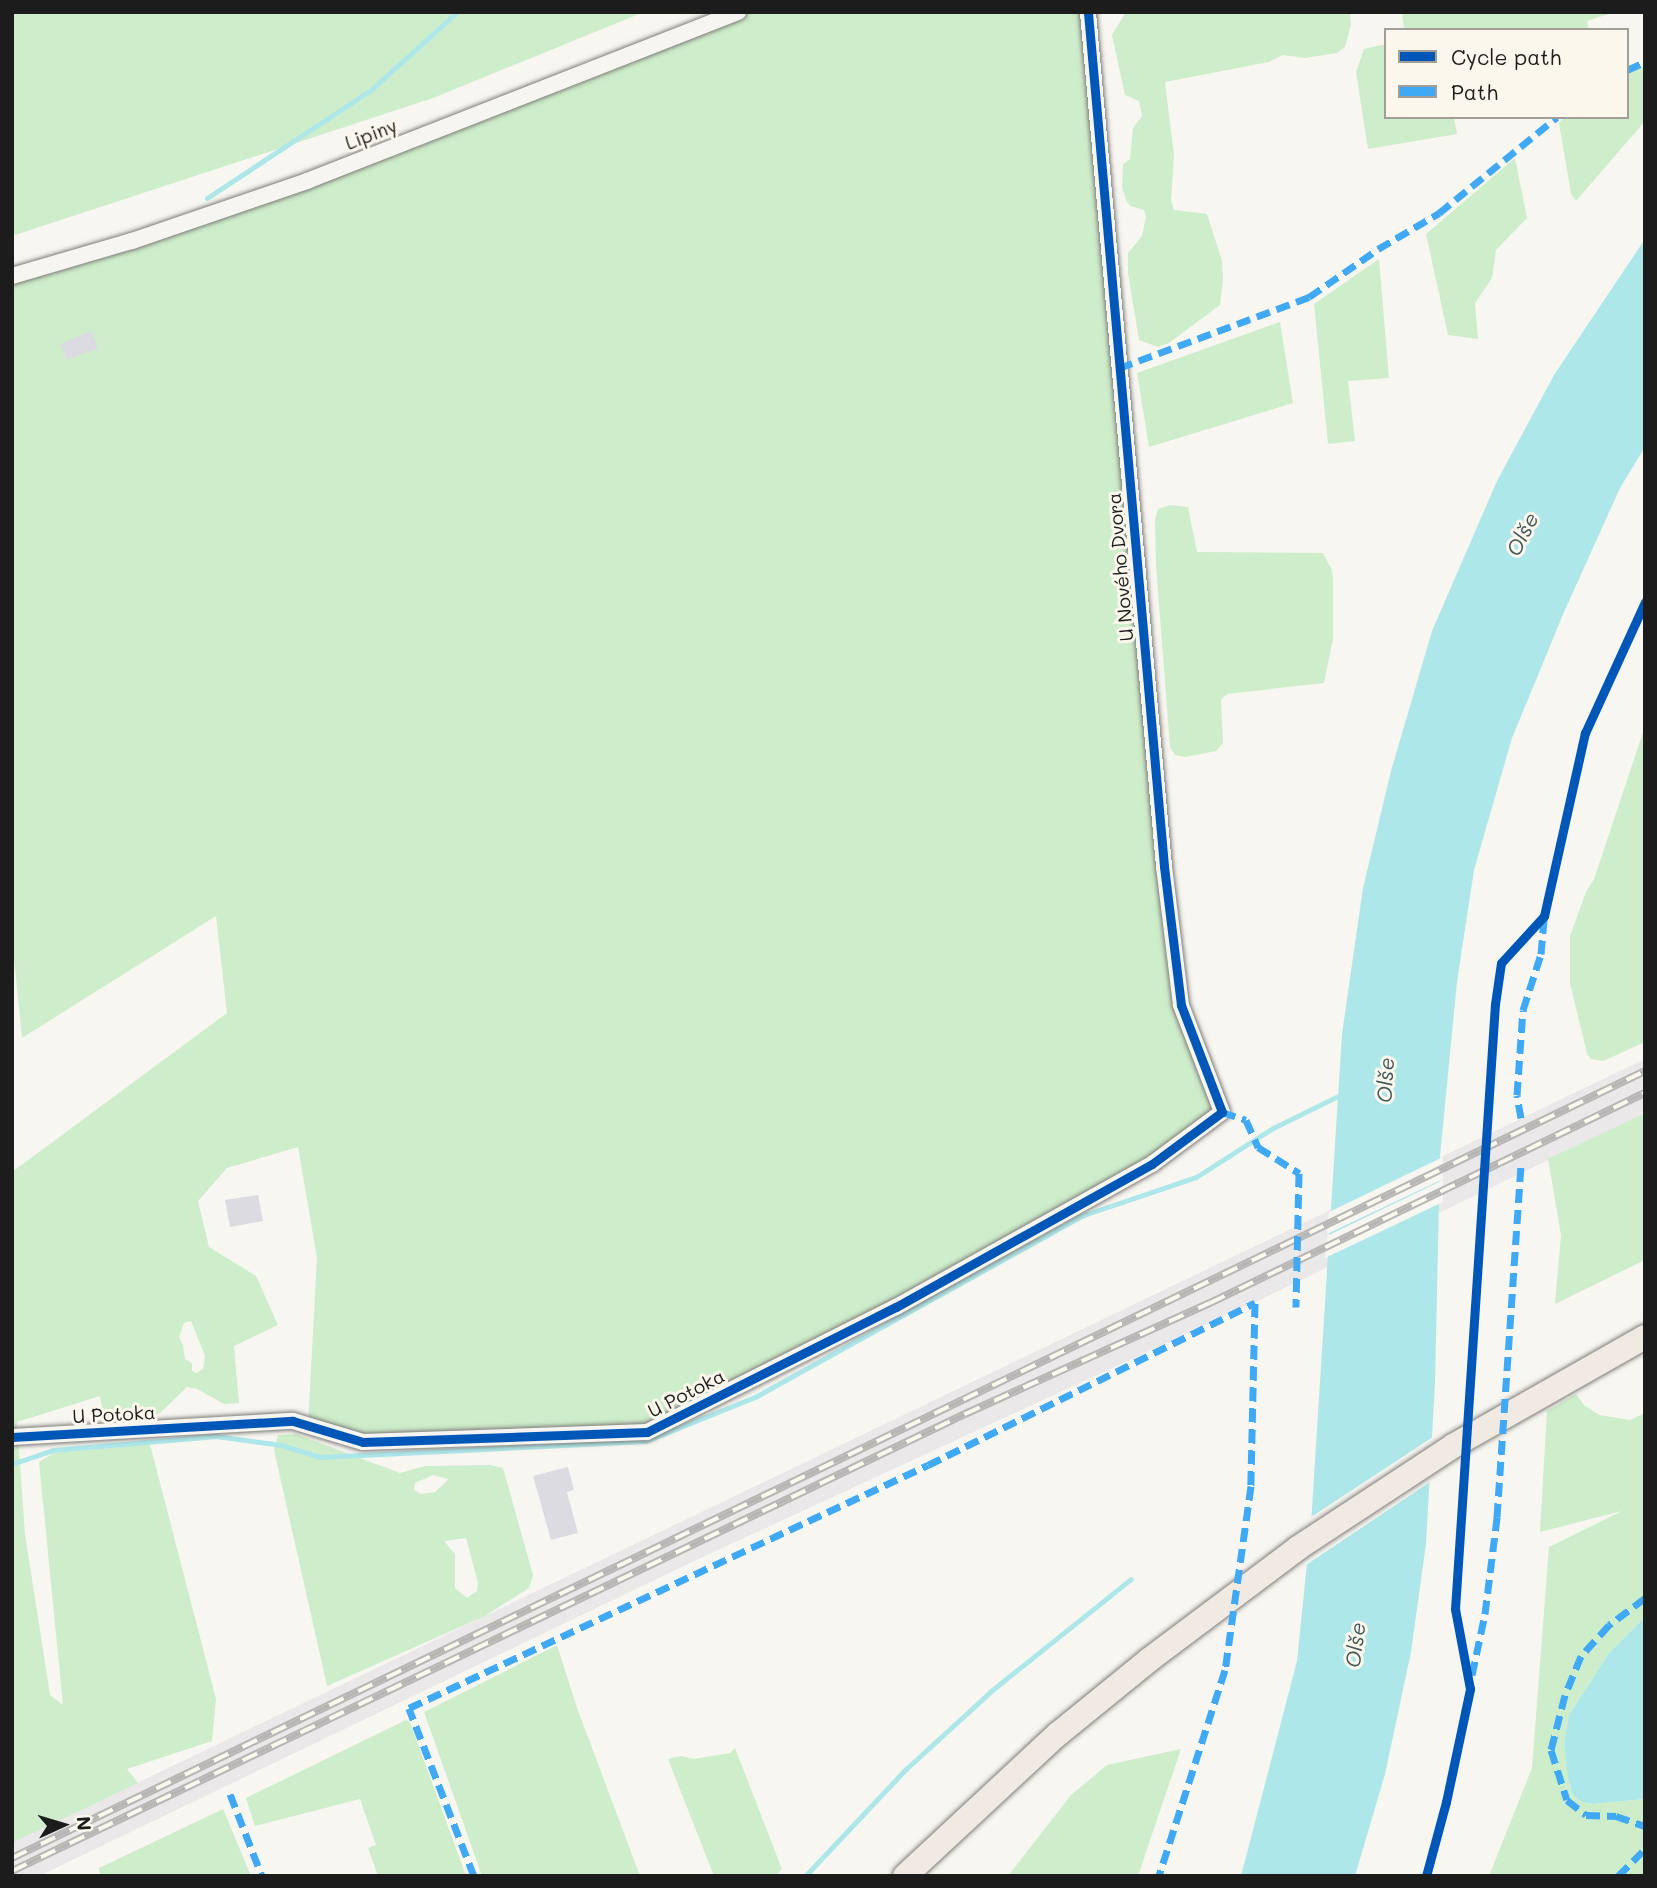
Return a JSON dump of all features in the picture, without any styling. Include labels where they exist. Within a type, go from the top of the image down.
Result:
[{"type":"main road","points":[[905,1876],[1058,1734],[1177,1638],[1298,1548],[1453,1446],[1645,1336]]},
{"type":"street","name":"Lipiny","points":[[12,276],[132,240],[307,181],[738,12]]},
{"type":"street","name":"U Nového Dvora","points":[[1087,12],[1164,866],[1181,1005],[1222,1112]]},
{"type":"street","name":"U Potoka","points":[[12,1437],[293,1421],[363,1442],[647,1432],[896,1307],[1152,1164],[1222,1112]]},
{"type":"shaded area","points":[[1645,1059],[1645,1113],[1266,1297],[692,1562],[39,1876],[12,1876],[12,1843]]},
{"type":"green space","points":[[12,12],[644,12],[433,98],[12,236]]},
{"type":"green space","points":[[738,12],[1088,12],[1181,1005],[1222,1112],[1152,1164],[647,1432],[363,1442],[308,1425],[317,1258],[298,1147],[227,1168],[198,1201],[209,1247],[256,1276],[278,1325],[234,1346],[239,1403],[224,1404],[197,1389],[187,1387],[160,1413],[145,1418],[112,1420],[103,1414],[100,1396],[17,1422],[25,1534],[50,1695],[63,1705],[39,1462],[54,1453],[150,1444],[216,1699],[212,1741],[127,1769],[138,1783],[12,1843],[12,1172],[227,1013],[216,916],[22,1038],[12,939],[12,276],[132,241]],"holes":[[[191,1321],[205,1356],[203,1369],[197,1373],[192,1371],[192,1363],[185,1359],[179,1337],[184,1323]]]},
{"type":"green space","points":[[1126,12],[1350,12],[1351,25],[1345,47],[1337,53],[1305,58],[1283,55],[1269,62],[1165,82],[1174,155],[1171,200],[1174,210],[1207,214],[1222,261],[1223,280],[1220,305],[1169,343],[1158,347],[1139,340],[1128,273],[1128,253],[1142,236],[1146,217],[1144,210],[1130,206],[1122,187],[1123,164],[1130,159],[1133,128],[1142,116],[1139,101],[1125,95],[1112,35]]},
{"type":"green space","points":[[1402,12],[1615,12],[1587,21],[1589,28],[1404,28]]},
{"type":"green space","points":[[1384,44],[1384,119],[1454,119],[1457,134],[1368,149],[1356,72],[1364,49]]},
{"type":"green space","points":[[1645,66],[1645,121],[1576,201],[1571,194],[1559,123],[1562,119],[1629,119],[1629,73]]},
{"type":"green space","points":[[1515,158],[1527,218],[1496,250],[1492,278],[1475,303],[1478,339],[1448,335],[1426,234]]},
{"type":"green space","points":[[1379,259],[1389,378],[1348,381],[1355,441],[1328,444],[1314,304]]},
{"type":"green space","points":[[1280,322],[1293,403],[1149,447],[1137,373]]},
{"type":"green space","points":[[1170,505],[1188,507],[1197,552],[1323,553],[1332,570],[1333,580],[1333,639],[1324,683],[1227,694],[1221,700],[1223,743],[1216,751],[1185,757],[1175,755],[1170,747],[1156,565],[1155,520],[1158,509]]},
{"type":"green space","points":[[1645,726],[1645,1042],[1603,1061],[1591,1059],[1587,1054],[1570,983],[1570,936],[1586,892],[1594,879]]},
{"type":"green space","points":[[1645,1113],[1645,1260],[1555,1304],[1561,1235],[1548,1159]]},
{"type":"green space","points":[[1576,1394],[1584,1405],[1599,1415],[1630,1420],[1645,1413],[1645,1617],[1609,1653],[1569,1715],[1564,1743],[1570,1787],[1582,1802],[1593,1804],[1645,1799],[1645,1876],[1489,1876],[1532,1768],[1549,1547],[1622,1511],[1540,1532],[1547,1411]]},
{"type":"green space","points":[[296,1434],[400,1473],[425,1466],[490,1465],[503,1468],[533,1575],[529,1588],[485,1616],[327,1686],[274,1450],[278,1435]],"holes":[[[433,1475],[449,1479],[435,1492],[421,1494],[414,1490],[415,1483]],[[466,1538],[478,1583],[477,1591],[467,1598],[455,1588],[455,1554],[444,1541]]]},
{"type":"green space","points":[[557,1645],[576,1705],[640,1876],[482,1876],[424,1712]]},
{"type":"green space","points":[[406,1720],[410,1722],[466,1876],[378,1876],[368,1848],[376,1845],[360,1799],[255,1826],[246,1798]]},
{"type":"green space","points":[[735,1748],[782,1869],[775,1876],[714,1876],[668,1759],[681,1756],[694,1759],[730,1753]]},
{"type":"green space","points":[[1181,1749],[1138,1876],[1008,1876],[1071,1795],[1107,1765]]},
{"type":"green space","points":[[223,1809],[251,1876],[100,1876],[99,1868]]},
{"type":"water","name":"Olše","points":[[1645,239],[1645,447],[1620,488],[1564,612],[1512,738],[1474,870],[1457,982],[1440,1156],[1435,1383],[1426,1544],[1411,1652],[1385,1774],[1355,1876],[1241,1876],[1297,1661],[1311,1524],[1342,1034],[1363,888],[1391,771],[1432,631],[1497,481],[1554,375]]},
{"type":"water","points":[[1645,1617],[1645,1799],[1593,1804],[1582,1802],[1573,1795],[1568,1778],[1564,1743],[1569,1715],[1609,1653]]},
{"type":"pier","points":[[1443,1157],[1443,1179],[1327,1234],[1329,1212]]},
{"type":"pier","points":[[1443,1180],[1443,1202],[1325,1258],[1327,1236]]},
{"type":"pier","points":[[1436,1435],[1433,1480],[1303,1567],[1308,1519]]},
{"type":"building","points":[[91,331],[98,348],[67,360],[60,344]]},
{"type":"building","points":[[258,1195],[263,1221],[230,1227],[225,1200]]},
{"type":"building","points":[[568,1467],[574,1490],[567,1492],[578,1533],[551,1540],[533,1476]]},
{"type":"waterway","points":[[207,198],[372,89],[457,12]]},
{"type":"waterway","points":[[12,1464],[53,1450],[216,1436],[281,1445],[320,1457],[646,1441],[755,1397],[1081,1216],[1196,1177],[1273,1128],[1344,1093]]},
{"type":"waterway","points":[[805,1876],[906,1769],[991,1691],[1131,1579]]},
{"type":"railway","points":[[12,1858],[1645,1071]]},
{"type":"railway","points":[[12,1871],[965,1414],[1210,1303],[1645,1093]]},
{"type":"marked path","points":[[1629,69],[1645,62]]},
{"type":"marked path","points":[[1119,368],[1309,297],[1378,249],[1439,213],[1555,119]]},
{"type":"marked path","points":[[1521,1118],[1517,1095],[1523,1010],[1541,954],[1544,918]]},
{"type":"marked path","points":[[1222,1112],[1246,1120],[1258,1147],[1299,1173],[1296,1307]]},
{"type":"marked path","points":[[1472,1675],[1485,1614],[1497,1517],[1521,1165]]},
{"type":"marked path","points":[[474,1876],[409,1708],[928,1465],[1255,1303],[1251,1486],[1225,1670],[1159,1876]]},
{"type":"marked path","points":[[1645,1598],[1609,1625],[1581,1656],[1565,1695],[1551,1750],[1567,1800],[1586,1815],[1616,1816],[1645,1826]]},
{"type":"marked path","points":[[230,1794],[262,1876]]},
{"type":"marked path","points":[[1618,1876],[1645,1849]]},
{"type":"cycle path","points":[[12,1437],[293,1421],[363,1442],[647,1432],[896,1307],[1152,1164],[1222,1112],[1181,1005],[1164,866],[1088,12]]},
{"type":"cycle path","points":[[1426,1876],[1446,1802],[1470,1689],[1455,1609],[1495,1004],[1501,963],[1544,916],[1585,733],[1645,602]]}]
